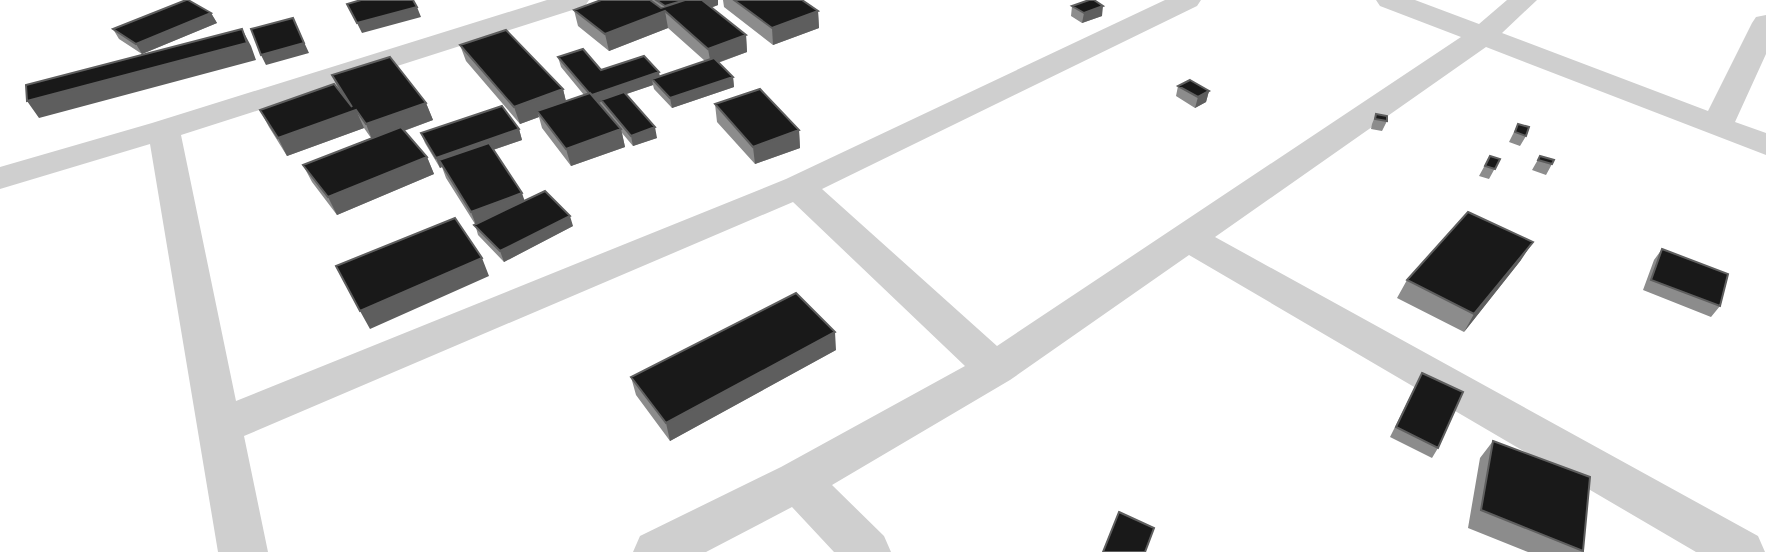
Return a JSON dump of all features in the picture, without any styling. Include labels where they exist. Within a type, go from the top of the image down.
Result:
[{"type":"street","points":[[219,427],[798,187],[1187,0]]},
{"type":"street","points":[[1390,0],[1766,145]]},
{"type":"street","points":[[658,552],[798,481],[995,369],[1481,37],[1523,0]]},
{"type":"street","points":[[0,178],[164,131],[556,3]]},
{"type":"street","points":[[1717,127],[1766,23]]},
{"type":"street","points":[[164,131],[243,552]]},
{"type":"street","points":[[798,187],[995,369]]},
{"type":"street","points":[[1186,237],[1740,552]]},
{"type":"street","points":[[798,481],[866,552]]},
{"type":"building","points":[[186,0],[211,13],[136,44],[113,29]]},
{"type":"building","points":[[361,0],[413,0],[417,7],[357,23],[347,4]]},
{"type":"building","points":[[601,0],[650,0],[661,8],[685,0],[702,0],[746,35],[708,49],[665,11],[605,34],[574,10]]},
{"type":"building","points":[[656,0],[685,0],[665,6]]},
{"type":"building","points":[[734,0],[802,0],[818,11],[772,28]]},
{"type":"building","points":[[1089,0],[1103,6],[1084,13],[1072,6]]},
{"type":"building","points":[[293,18],[304,43],[261,55],[251,29]]},
{"type":"building","points":[[242,29],[247,43],[27,101],[26,85]]},
{"type":"building","points":[[506,30],[563,89],[514,107],[460,45]]},
{"type":"building","points":[[583,49],[601,70],[644,56],[659,72],[592,95],[558,57]]},
{"type":"building","points":[[390,57],[426,103],[366,124],[356,110],[278,138],[260,110],[334,84],[352,107],[332,75]]},
{"type":"building","points":[[714,58],[733,77],[670,98],[652,79]]},
{"type":"building","points":[[1190,80],[1209,91],[1198,97],[1178,86]]},
{"type":"building","points":[[760,89],[799,130],[753,147],[715,104]]},
{"type":"building","points":[[624,92],[655,127],[631,136],[601,100]]},
{"type":"building","points":[[590,93],[621,129],[566,149],[537,111]]},
{"type":"building","points":[[502,106],[519,129],[436,158],[421,133]]},
{"type":"building","points":[[1376,114],[1387,116],[1387,121],[1375,119]]},
{"type":"building","points":[[1518,124],[1529,127],[1526,136],[1515,132]]},
{"type":"building","points":[[401,127],[427,157],[328,197],[303,165]]},
{"type":"building","points":[[489,143],[522,193],[471,212],[439,160]]},
{"type":"building","points":[[1490,156],[1500,159],[1495,169],[1485,166]]},
{"type":"building","points":[[1540,156],[1554,160],[1552,164],[1538,160]]},
{"type":"building","points":[[545,191],[570,216],[500,251],[474,225]]},
{"type":"building","points":[[1468,212],[1533,242],[1474,314],[1407,280]]},
{"type":"building","points":[[455,218],[482,258],[360,311],[336,266]]},
{"type":"building","points":[[1662,249],[1728,274],[1720,306],[1651,280]]},
{"type":"building","points":[[796,293],[835,332],[666,423],[631,377]]},
{"type":"building","points":[[1422,373],[1463,392],[1438,448],[1396,427]]},
{"type":"building","points":[[1493,441],[1590,477],[1583,551],[1481,510]]},
{"type":"building","points":[[1119,512],[1154,528],[1145,552],[1103,552]]}]
